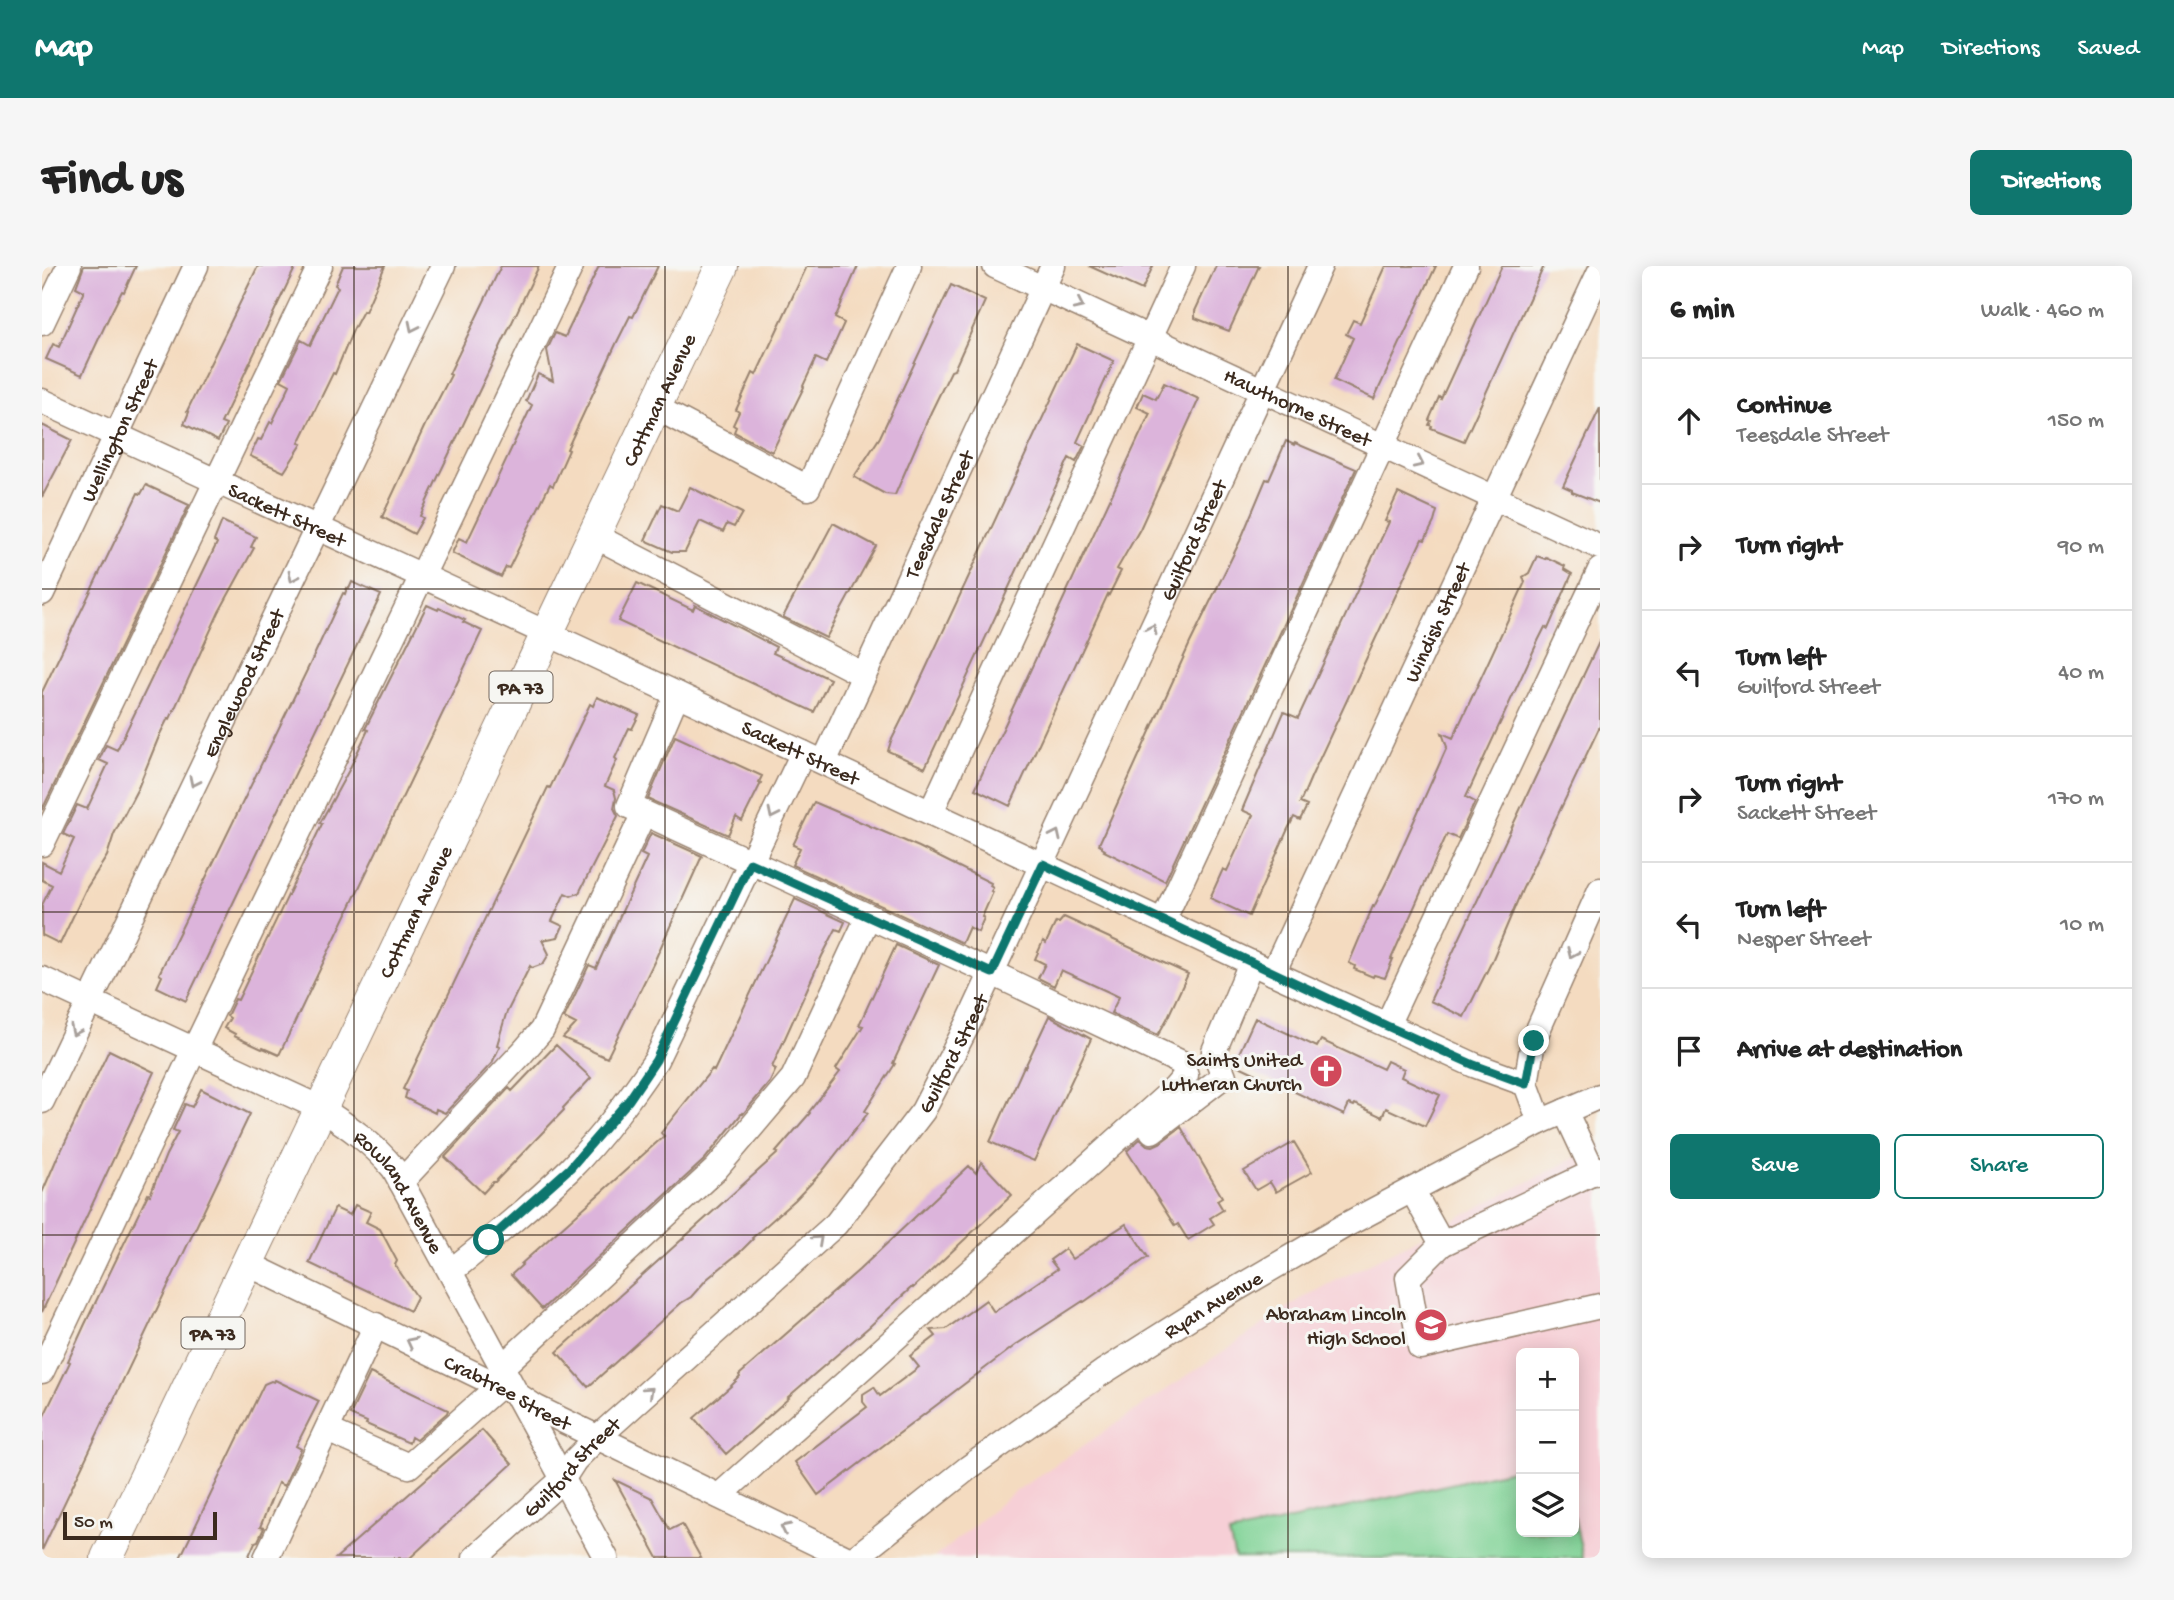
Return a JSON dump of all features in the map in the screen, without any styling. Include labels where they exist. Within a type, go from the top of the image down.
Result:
[{"type":"main road","name":"Cottman Avenue","points":[[107,1558],[722,266]]},
{"type":"street","points":[[42,323],[69,266]]},
{"type":"street","name":"Wellington Street","points":[[42,593],[196,266]]},
{"type":"street","points":[[42,844],[320,266]]},
{"type":"street","name":"Englewood Street","points":[[42,1101],[443,266]]},
{"type":"street","points":[[42,1371],[571,266]]},
{"type":"street","points":[[655,407],[808,488],[909,266]]},
{"type":"street","name":"Hawthorne Street","points":[[995,266],[1048,277],[1149,338],[1600,547]]},
{"type":"street","points":[[930,812],[1183,266]]},
{"type":"street","name":"Guilford Street","points":[[475,1558],[562,1480],[575,1460],[598,1437],[836,1224],[923,1111],[992,973],[1320,266]]},
{"type":"street","points":[[1163,921],[1466,266]]},
{"type":"street","name":"Windish Street","points":[[1152,1131],[1224,1076],[1214,1051],[1262,968],[1494,498],[1600,271]]},
{"type":"street","name":"Teesdale Street","points":[[451,1272],[570,1168],[629,1100],[656,1060],[750,863],[864,675],[1048,277]]},
{"type":"street","name":"Sackett Street","points":[[42,401],[1387,1026],[1474,1065],[1526,1084]]},
{"type":"street","points":[[593,535],[864,675]]},
{"type":"street","points":[[1387,1026],[1600,570]]},
{"type":"street","points":[[677,694],[629,806],[1182,1063],[1186,1075],[1175,1088],[719,1496]]},
{"type":"street","points":[[401,1182],[542,1030],[644,813]]},
{"type":"street","points":[[1540,1122],[1526,1084],[1534,1041],[1598,898]]},
{"type":"street","points":[[327,1430],[409,1466],[506,1383],[716,1169],[793,1078],[868,917]]},
{"type":"street","name":"Rowland Avenue","points":[[42,979],[320,1108],[378,1149],[394,1169],[451,1272],[506,1383],[606,1558]]},
{"type":"street","name":"Ryan Avenue","points":[[855,1558],[968,1468],[1103,1372],[1214,1302],[1344,1226],[1540,1122],[1600,1096]]},
{"type":"street","points":[[1565,1111],[1597,1171],[1442,1244],[1408,1278],[1420,1347],[1600,1306]]},
{"type":"street","points":[[1412,1190],[1442,1244]]},
{"type":"street","name":"Crabtree Street","points":[[246,1263],[506,1383],[535,1406],[846,1558]]},
{"type":"street","points":[[266,1558],[376,1325]]},
{"type":"shaded area","name":"Abraham Lincoln High School","points":[[1600,1145],[1600,1558],[934,1558],[1013,1493],[1304,1297]]},
{"type":"green space","points":[[1516,1469],[1516,1537],[1578,1537],[1583,1558],[1235,1558],[1229,1534]]},
{"type":"building","points":[[84,266],[136,266],[82,375],[46,359],[53,344],[59,347],[84,291],[76,287]]},
{"type":"building","points":[[258,266],[296,266],[221,423],[226,425],[218,441],[184,424],[189,412],[187,411]]},
{"type":"building","points":[[343,266],[385,266],[365,312],[363,311],[353,330],[335,374],[333,373],[299,443],[302,444],[284,472],[250,456],[258,439],[261,440],[270,422],[272,423],[290,385],[281,380],[301,340],[310,345],[338,287],[335,285]]},
{"type":"building","points":[[501,266],[539,266],[439,475],[414,534],[382,517]]},
{"type":"building","points":[[599,266],[658,266],[633,317],[630,316],[616,344],[567,449],[569,450],[553,486],[550,484],[509,568],[506,567],[501,577],[452,553],[459,538],[467,542],[532,405],[526,401],[538,374],[553,381],[547,350],[555,333],[565,337]]},
{"type":"building","points":[[807,266],[858,266],[835,318],[844,323],[826,363],[816,358],[772,452],[734,432],[736,427],[733,425],[739,412],[736,410],[753,373],[756,375]]},
{"type":"building","points":[[1089,266],[1153,266],[1142,290]]},
{"type":"building","points":[[1216,266],[1259,266],[1229,331],[1195,318],[1195,311]]},
{"type":"building","points":[[1386,266],[1436,266],[1374,399],[1334,380],[1353,338],[1346,334],[1353,320],[1360,323]]},
{"type":"building","points":[[1502,266],[1544,266],[1464,441],[1431,428],[1429,420]]},
{"type":"building","points":[[951,285],[985,301],[954,370],[951,371],[931,412],[895,495],[885,494],[854,477],[880,437]]},
{"type":"building","points":[[1077,344],[1114,361],[1077,442],[1084,446],[1076,462],[1069,458],[925,768],[888,751],[891,741]]},
{"type":"building","points":[[1164,383],[1199,399],[1140,529],[1117,569],[1121,571],[1010,806],[975,789],[1150,413],[1137,407],[1143,393],[1156,399]]},
{"type":"building","points":[[1600,408],[1600,503],[1563,486]]},
{"type":"building","points":[[42,425],[72,440],[42,497]]},
{"type":"building","points":[[1286,441],[1356,469],[1165,881],[1104,851],[1099,844],[1190,643],[1240,541],[1266,479],[1269,480]]},
{"type":"building","points":[[146,485],[189,505],[42,810],[42,692],[138,493],[141,494]]},
{"type":"building","points":[[690,487],[742,513],[734,527],[727,524],[723,532],[700,521],[685,552],[672,552],[645,540],[662,504],[678,511]]},
{"type":"building","points":[[1398,493],[1437,511],[1434,522],[1425,540],[1422,539],[1312,775],[1300,803],[1307,806],[1300,820],[1294,817],[1249,916],[1210,898],[1223,869],[1227,871],[1253,815],[1242,810],[1284,712],[1298,718],[1389,522],[1385,521]]},
{"type":"building","points":[[222,521],[256,537],[251,547],[254,548],[219,612],[170,719],[168,718],[160,734],[138,788],[114,834],[107,856],[86,889],[60,944],[42,935],[42,905],[52,885],[42,880],[42,862],[59,871],[74,839],[63,834],[77,805],[87,809],[108,764],[99,760],[106,745],[117,750],[217,543],[214,541]]},
{"type":"building","points":[[833,523],[876,546],[826,638],[783,617]]},
{"type":"building","points":[[1537,556],[1565,566],[1564,569],[1572,574],[1466,797],[1475,802],[1458,839],[1447,834],[1385,978],[1373,977],[1354,969],[1355,966],[1349,963],[1447,747],[1442,733],[1453,738],[1525,582],[1523,577],[1529,573]]},
{"type":"building","points":[[352,582],[381,595],[186,1001],[157,987],[162,976],[159,974],[343,593],[345,594]]},
{"type":"building","points":[[637,583],[693,610],[695,605],[776,647],[773,653],[830,679],[814,712],[618,621]]},
{"type":"building","points":[[427,605],[465,620],[463,622],[482,631],[279,1055],[234,1036],[235,1034],[224,1028],[230,1018],[227,1016],[235,999],[238,1000],[322,824],[320,823],[349,770],[368,730],[365,729]]},
{"type":"building","points":[[1600,640],[1600,726],[1464,1017],[1430,1001]]},
{"type":"building","points":[[597,697],[639,715],[632,729],[629,728],[605,786],[614,790],[614,808],[618,816],[579,893],[571,896],[565,893],[552,921],[563,926],[558,937],[542,940],[549,954],[543,964],[532,968],[530,966],[506,1014],[497,1045],[500,1046],[492,1063],[445,1113],[436,1109],[435,1113],[405,1098],[407,1091],[403,1089],[548,787],[550,788],[590,704],[593,706]]},
{"type":"building","points":[[675,736],[762,776],[742,821],[736,817],[728,835],[648,799]]},
{"type":"building","points":[[814,802],[919,847],[991,883],[993,892],[978,932],[969,927],[962,943],[792,865],[800,848],[793,845]]},
{"type":"building","points":[[651,833],[702,856],[607,1058],[563,1038],[576,1024],[564,1018],[589,965],[596,968],[647,857],[641,854]]},
{"type":"building","points":[[795,899],[845,922],[841,931],[836,929],[822,956],[772,1067],[776,1069],[770,1082],[705,1159],[542,1309],[511,1275],[664,1136],[661,1133],[712,1069],[714,1071]]},
{"type":"building","points":[[1064,917],[1188,974],[1158,1035],[1111,1013],[1119,997],[1113,994],[1061,970],[1054,986],[1038,978],[1045,964],[1035,959],[1056,922],[1059,923]]},
{"type":"building","points":[[896,945],[939,965],[893,1063],[895,1064],[865,1111],[868,1113],[821,1173],[795,1200],[707,1279],[691,1297],[588,1387],[557,1352],[778,1153],[776,1152],[810,1113],[840,1072],[836,1069],[863,1026],[859,1025]]},
{"type":"building","points":[[1049,1016],[1091,1039],[1034,1161],[990,1142]]},
{"type":"building","name":"Saints United Lutheran Church","points":[[1255,1018],[1317,1047],[1321,1040],[1383,1069],[1387,1061],[1404,1069],[1401,1077],[1440,1095],[1425,1126],[1386,1108],[1382,1117],[1355,1104],[1349,1104],[1344,1115],[1235,1064]]},
{"type":"building","points":[[556,1045],[591,1078],[564,1110],[483,1193],[445,1157],[509,1088],[512,1091]]},
{"type":"building","points":[[109,1050],[154,1072],[42,1312],[42,1193]]},
{"type":"building","points":[[201,1089],[250,1114],[42,1550],[42,1420],[85,1324],[148,1194],[150,1195],[178,1132],[173,1130],[185,1104],[192,1107]]},
{"type":"building","points":[[1181,1127],[1222,1197],[1217,1200],[1223,1210],[1210,1218],[1214,1224],[1188,1240],[1178,1224],[1175,1226],[1127,1151],[1140,1139],[1147,1145],[1160,1143]]},
{"type":"building","points":[[1294,1142],[1312,1172],[1276,1192],[1270,1182],[1256,1190],[1244,1171]]},
{"type":"building","points":[[981,1162],[1012,1195],[913,1288],[726,1454],[694,1418],[859,1270],[969,1166],[976,1173]]},
{"type":"building","points":[[355,1205],[371,1212],[366,1222],[380,1229],[397,1261],[395,1265],[417,1297],[410,1311],[309,1263],[335,1208],[350,1215]]},
{"type":"building","points":[[1126,1224],[1148,1257],[1017,1344],[818,1495],[795,1462],[867,1407],[863,1402],[863,1394],[874,1387],[880,1396],[919,1367],[910,1356],[936,1336],[931,1330],[946,1329],[986,1300],[994,1312],[1057,1269],[1050,1260],[1065,1249],[1072,1259]]},
{"type":"building","points":[[370,1373],[448,1410],[447,1413],[416,1440],[411,1437],[409,1443],[366,1424],[367,1422],[350,1415]]},
{"type":"building","points":[[275,1380],[319,1401],[296,1446],[301,1449],[284,1486],[278,1483],[260,1527],[264,1528],[258,1541],[248,1558],[180,1558],[264,1384]]},
{"type":"building","points":[[482,1430],[512,1464],[410,1558],[336,1558]]},
{"type":"building","points":[[615,1480],[652,1498],[670,1530],[682,1524],[701,1558],[658,1558]]},
{"type":"place","name":"Saints United Lutheran Church","points":[[1326,1071]]},
{"type":"place","name":"Abraham Lincoln High School","points":[[1431,1325]]},
{"type":"route","points":[[489,1240],[570,1168],[629,1100],[656,1060],[750,863],[992,973],[1043,864],[1387,1026],[1474,1065],[1526,1084],[1534,1041]]}]
